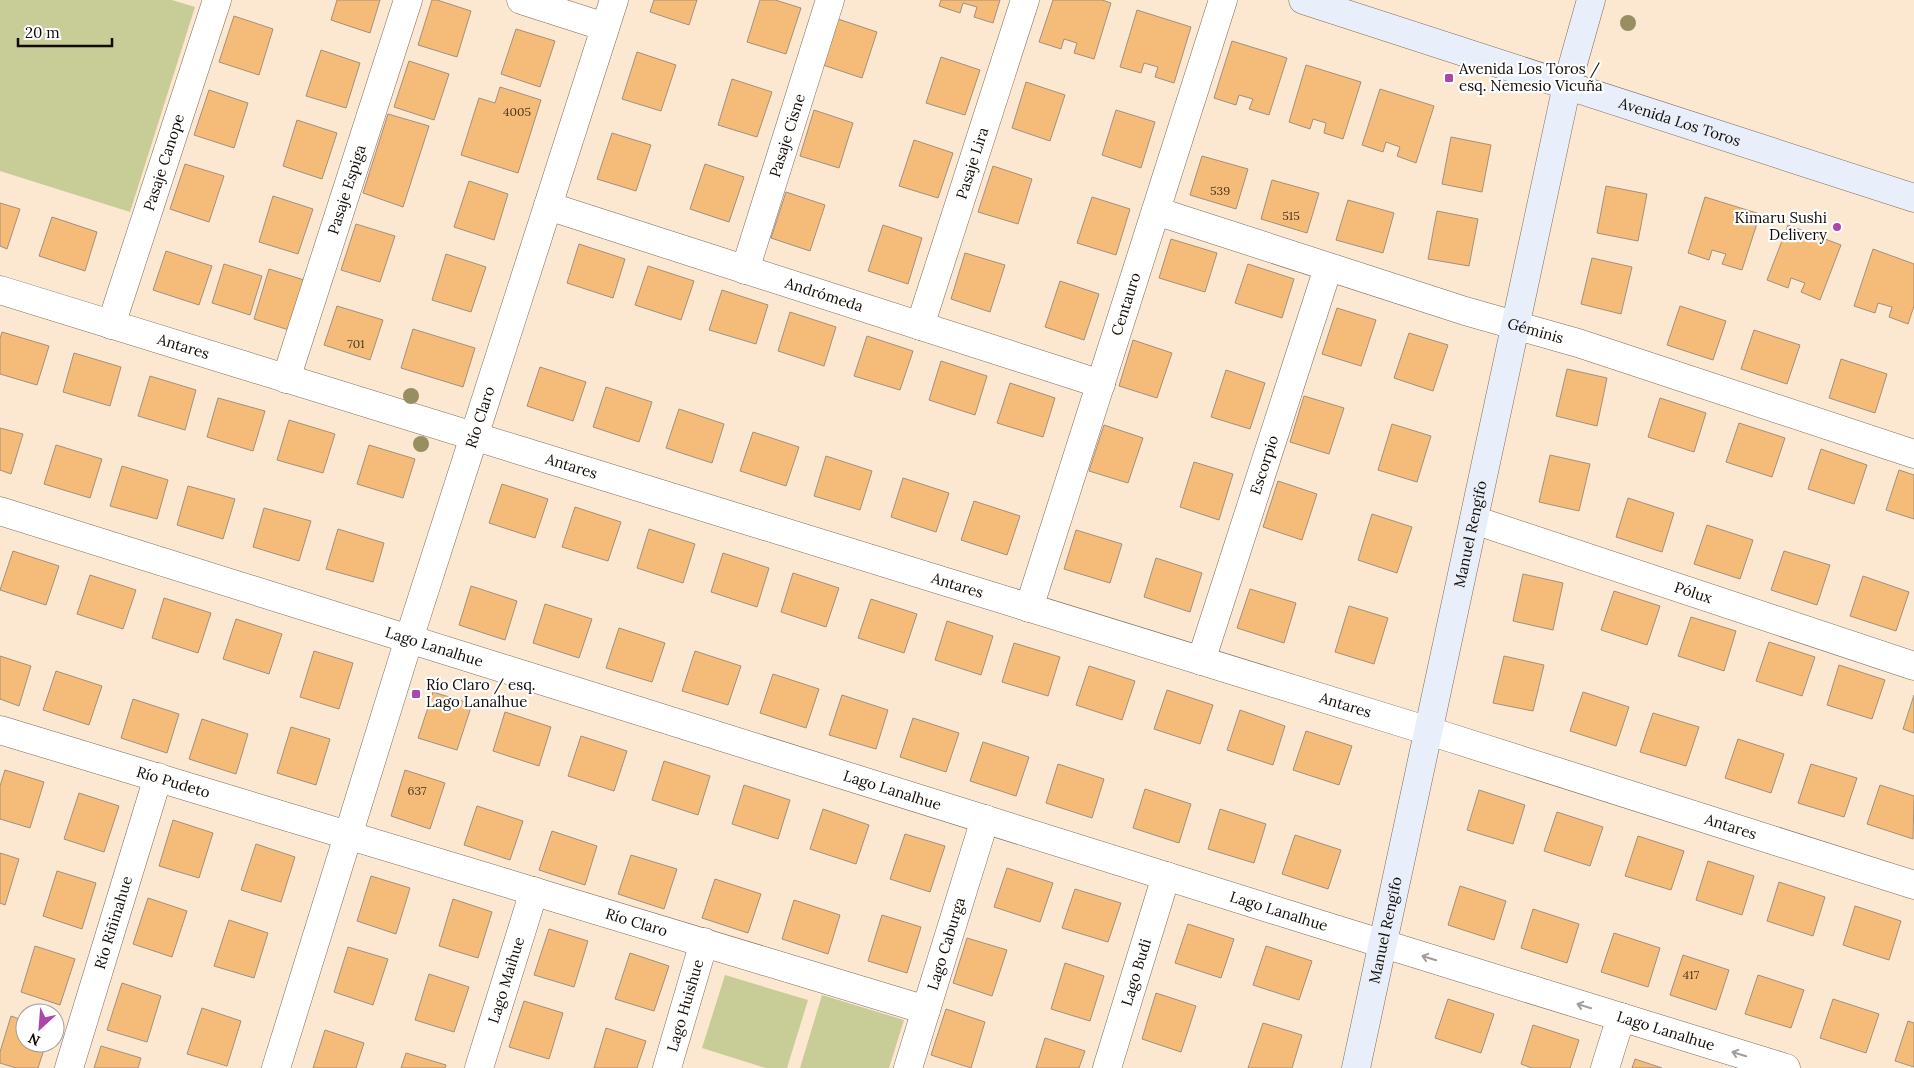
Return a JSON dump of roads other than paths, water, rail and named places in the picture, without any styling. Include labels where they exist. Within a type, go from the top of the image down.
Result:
[{"type":"street","name":"Pasaje Canope","points":[[111,325],[216,0]]},
{"type":"street","name":"Pasaje Espiga","points":[[286,379],[408,0]]},
{"type":"street","points":[[521,0],[605,27]]},
{"type":"street","name":"Río Claro","points":[[276,1068],[409,639],[614,0]]},
{"type":"street","name":"Pasaje Cisne","points":[[745,270],[830,0]]},
{"type":"street","name":"Pasaje Lira","points":[[920,326],[1024,0]]},
{"type":"street","name":"Centauro","points":[[1029,608],[1223,0]]},
{"type":"street","name":"Avenida Los Toros","points":[[1303,0],[1914,198]]},
{"type":"street","name":"Manuel Rengifo","points":[[1356,1068],[1567,85],[1591,0]]},
{"type":"street","name":"Andrómeda","points":[[548,206],[1101,384]]},
{"type":"street","name":"Géminis","points":[[1156,211],[1465,311],[1578,343],[1914,454]]},
{"type":"street","name":"Escorpio","points":[[1201,661],[1328,268]]},
{"type":"street","name":"Antares","points":[[0,290],[1429,731],[1914,885]]},
{"type":"street","name":"Lago Lanalhue","points":[[0,511],[1786,1068]]},
{"type":"street","name":"Pólux","points":[[1474,520],[1914,666]]},
{"type":"street","name":"Río Pudeto","points":[[0,730],[348,835]]},
{"type":"street","name":"Río Riñinahue","points":[[69,1068],[158,778]]},
{"type":"street","name":"Lago Caburga","points":[[908,1068],[985,819]]},
{"type":"street","name":"Río Claro","points":[[348,835],[926,1010]]},
{"type":"street","name":"Lago Budi","points":[[1107,1068],[1166,876]]},
{"type":"street","name":"Lago Maihue","points":[[479,1068],[534,891]]},
{"type":"street","name":"Lago Huishue","points":[[667,1068],[704,942]]},
{"type":"street","points":[[1606,1068],[1621,1017]]},
{"type":"place","name":"Avenida Los Toros / esq. Nemesio Vicuña","points":[[1449,78]]},
{"type":"place","name":"Kimaru Sushi Delivery","points":[[1837,227]]},
{"type":"place","name":"Río Claro / esq. Lago Lanalhue","points":[[416,694]]}]
